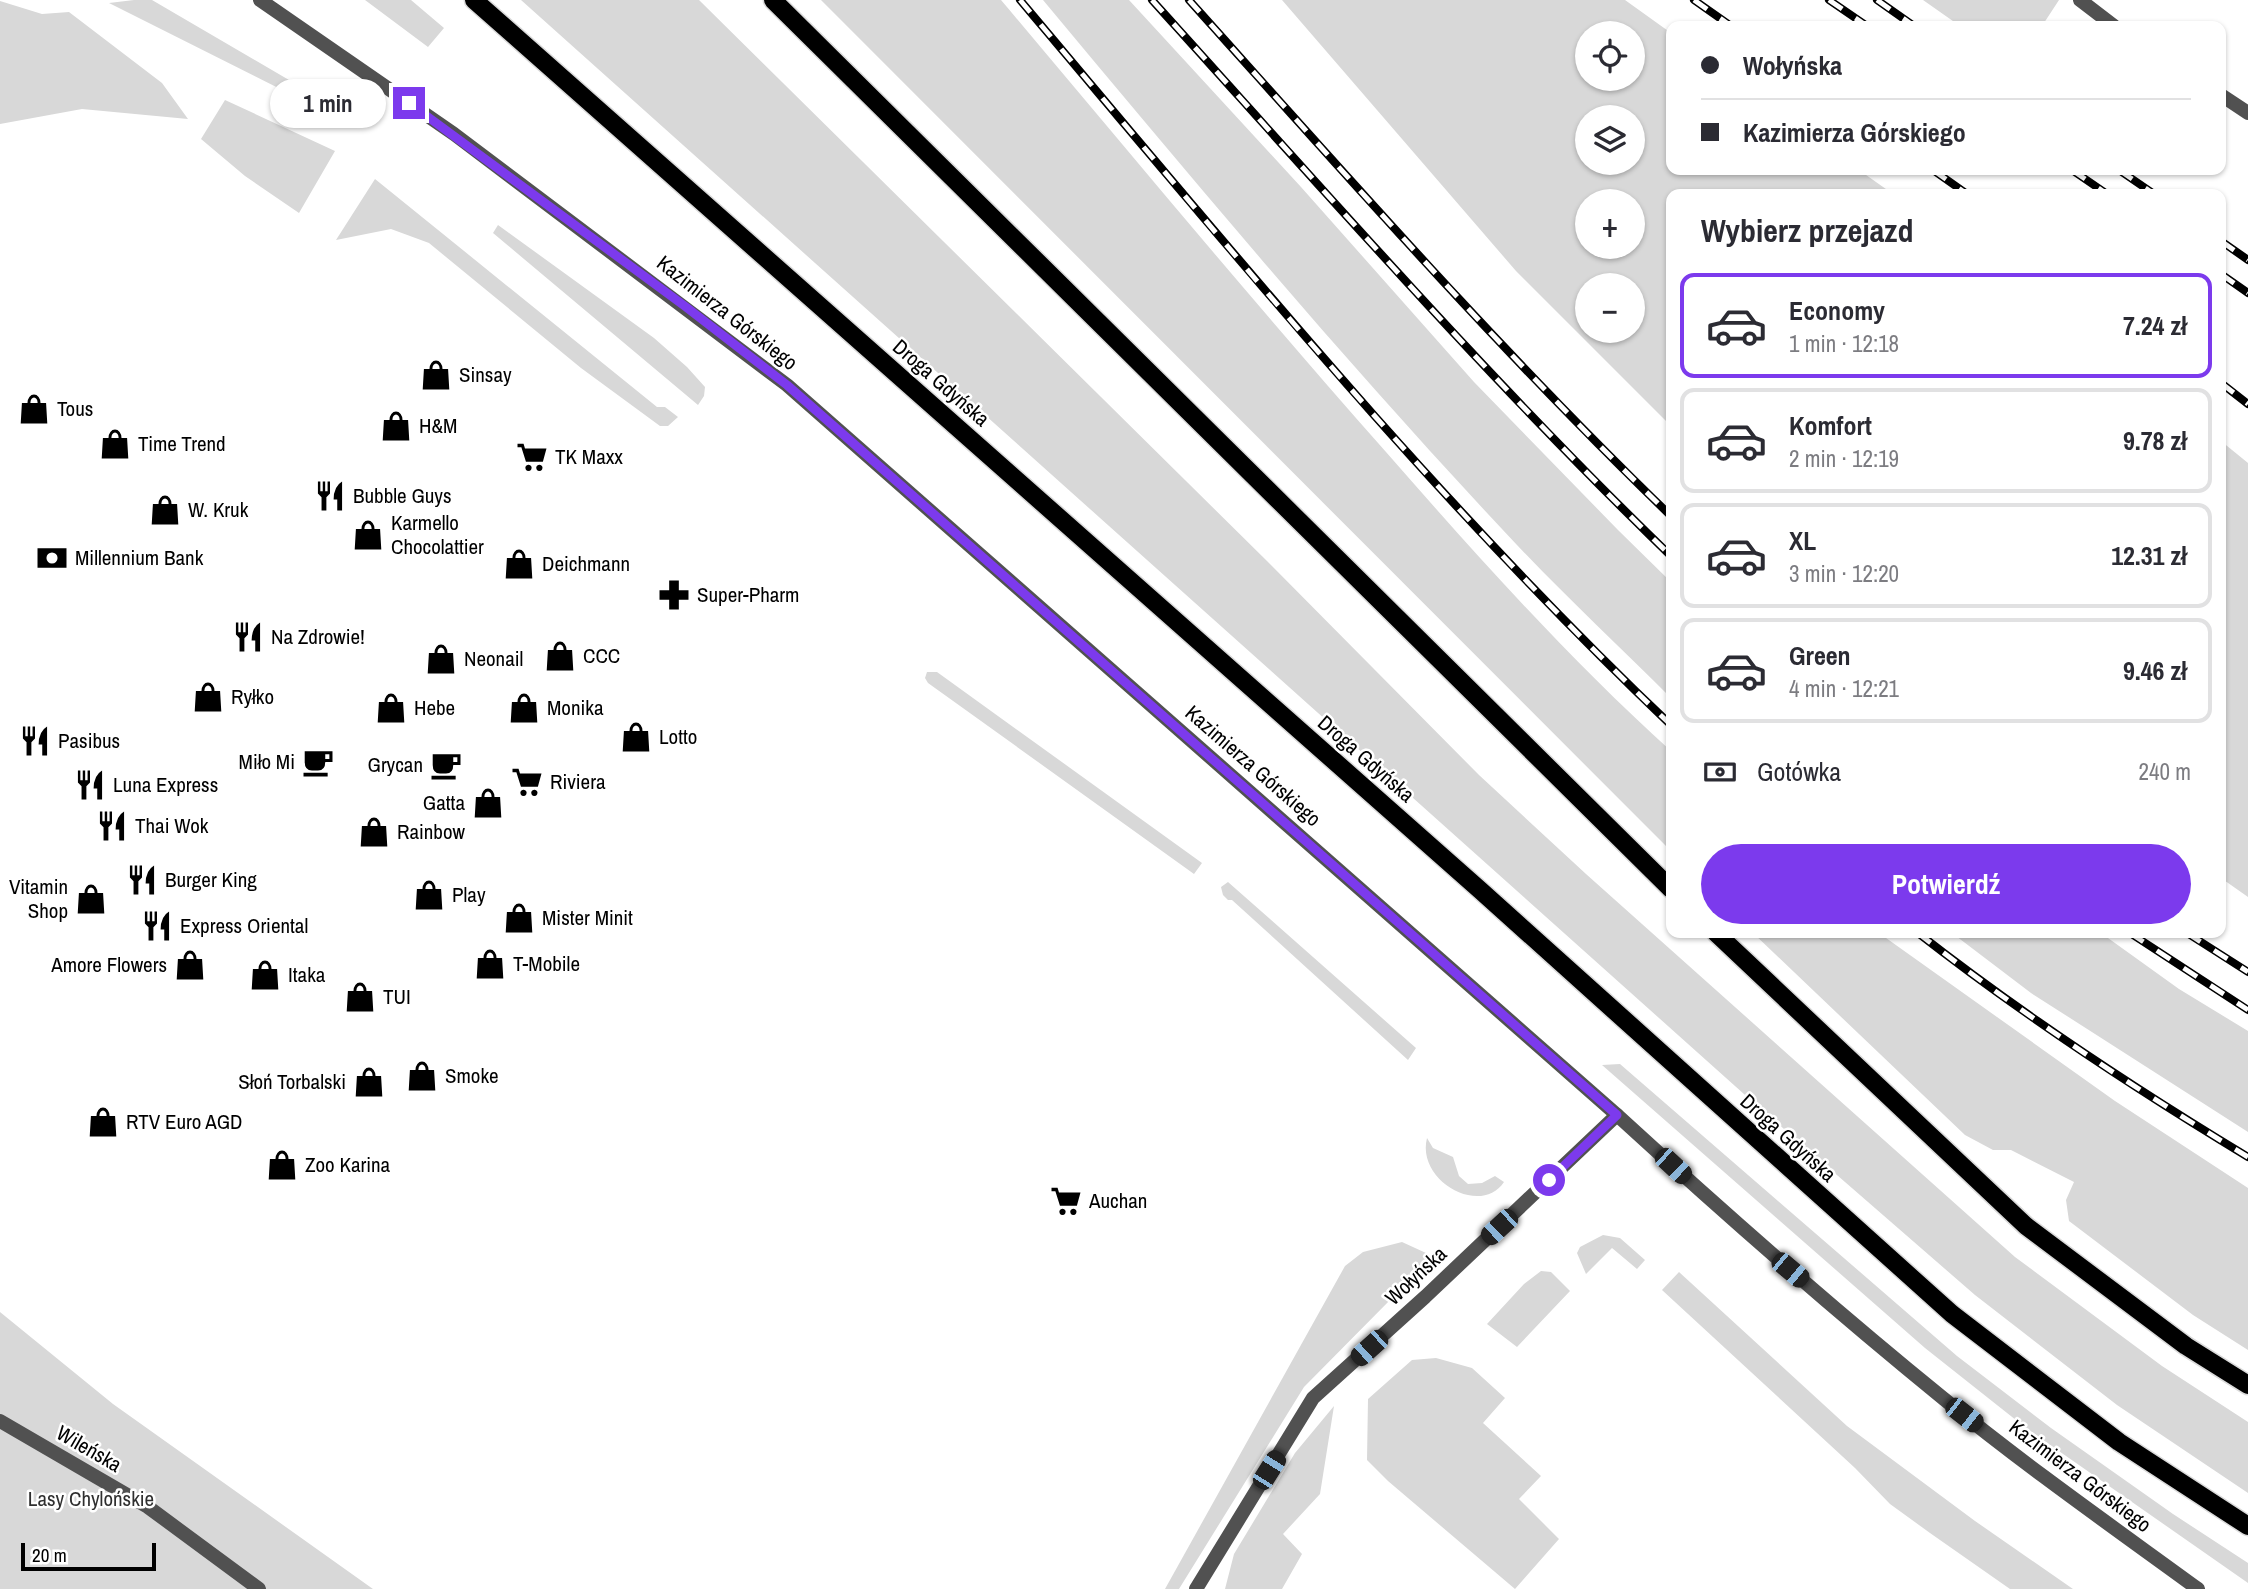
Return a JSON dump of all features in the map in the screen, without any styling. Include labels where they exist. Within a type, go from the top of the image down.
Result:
[{"type":"main road","name":"Droga Gdyńska","points":[[474,0],[1480,890],[1952,1314],[2119,1442],[2248,1526]]},
{"type":"main road","points":[[773,0],[1666,884]]},
{"type":"main road","points":[[1721,938],[2026,1226],[2186,1346],[2248,1385]]},
{"type":"street","name":"Kazimierza Górskiego","points":[[260,0],[454,134],[787,385],[1617,1115],[1747,1234],[1945,1400],[2042,1476],[2198,1589]]},
{"type":"street","points":[[2080,0],[2107,21]]},
{"type":"street","points":[[2226,98],[2248,113]]},
{"type":"street","name":"Wołyńska","points":[[1196,1589],[1313,1398],[1425,1297],[1617,1115]]},
{"type":"street","name":"Wileńska","points":[[0,1421],[148,1507],[259,1589]]},
{"type":"green space","points":[[152,0],[318,97],[314,106],[109,3]]},
{"type":"green space","points":[[365,0],[411,0],[444,28],[428,47]]},
{"type":"green space","points":[[521,0],[699,0],[1267,561],[1479,775],[1586,874],[2015,1257],[2162,1366],[2248,1422],[2248,1493],[2117,1405],[1975,1295],[1754,1103]]},
{"type":"green space","points":[[821,0],[1001,0],[1240,284],[1455,530],[1596,680],[1666,746],[1666,846]]},
{"type":"green space","points":[[1043,0],[1129,0],[1301,187],[1474,382],[1666,577],[1666,693],[1536,565],[1456,479],[1217,208]]},
{"type":"green space","points":[[1282,0],[1625,0],[1666,29],[1666,175],[1866,175],[1886,189],[1666,189],[1666,421],[1588,343],[1645,343],[1645,273],[1575,273],[1575,330],[1516,271]]},
{"type":"green space","points":[[1923,0],[2059,0],[2045,21],[1953,21]]},
{"type":"green space","points":[[0,1],[42,14],[69,12],[162,83],[188,119],[82,109],[0,124]]},
{"type":"green space","points":[[225,100],[335,151],[299,213],[245,176],[201,139]]},
{"type":"green space","points":[[375,179],[657,407],[665,407],[678,417],[668,426],[660,426],[581,368],[429,243],[391,229],[336,240]]},
{"type":"green space","points":[[498,225],[654,338],[687,367],[705,387],[704,396],[698,405],[493,233]]},
{"type":"green space","points":[[2226,445],[2248,463],[2248,897],[2226,882]]},
{"type":"green space","points":[[927,672],[937,672],[1202,863],[1194,874],[928,683],[925,678]]},
{"type":"green space","points":[[1228,882],[1416,1048],[1408,1060],[1232,900],[1228,900],[1221,887]]},
{"type":"green space","points":[[1758,938],[1886,938],[2115,1101],[2248,1188],[2248,1350],[2193,1315],[2069,1221],[2066,1200],[2074,1182],[2011,1150],[1993,1150],[1965,1135]]},
{"type":"green space","points":[[1959,938],[2108,938],[2179,989],[2248,1031],[2248,1132],[2031,993]]},
{"type":"green space","points":[[1620,1064],[1957,1356],[2051,1428],[2248,1563],[2248,1583],[2026,1428],[1925,1348],[1602,1065]]},
{"type":"green space","points":[[1427,1138],[1433,1148],[1453,1157],[1459,1176],[1468,1184],[1482,1183],[1495,1176],[1504,1182],[1494,1192],[1481,1196],[1467,1195],[1453,1189],[1440,1180],[1431,1168],[1426,1154]]},
{"type":"green space","points":[[1603,1235],[1620,1238],[1645,1260],[1637,1269],[1612,1248],[1586,1274],[1577,1253],[1580,1247]]},
{"type":"green space","points":[[1402,1242],[1426,1253],[1424,1272],[1394,1296],[1304,1387],[1179,1589],[1165,1589],[1345,1266],[1363,1252]]},
{"type":"green space","points":[[1541,1271],[1551,1272],[1570,1291],[1517,1347],[1487,1324],[1524,1284]]},
{"type":"green space","points":[[1679,1272],[1847,1426],[1975,1521],[2073,1589],[2010,1589],[1890,1504],[1855,1468],[1662,1290]]},
{"type":"green space","name":"Lasy Chylońskie","points":[[0,1312],[113,1404],[373,1589],[0,1589]]},
{"type":"green space","points":[[1436,1358],[1472,1368],[1505,1398],[1483,1423],[1541,1476],[1519,1499],[1559,1539],[1515,1589],[1367,1460],[1368,1399],[1412,1360]]},
{"type":"green space","points":[[1334,1406],[1320,1494],[1283,1534],[1302,1554],[1282,1589],[1225,1589],[1234,1554],[1295,1453]]},
{"type":"railway","points":[[1020,0],[1256,280],[1417,463],[1584,640],[1666,720]]},
{"type":"railway","points":[[1152,0],[1472,352],[1666,551]]},
{"type":"railway","points":[[1189,0],[1486,327],[1666,511]]},
{"type":"railway","points":[[1694,0],[1724,21]]},
{"type":"railway","points":[[1829,0],[1860,21]]},
{"type":"railway","points":[[1877,0],[1907,21]]},
{"type":"railway","points":[[1940,175],[1960,189]]},
{"type":"railway","points":[[2079,175],[2100,189]]},
{"type":"railway","points":[[2126,175],[2147,189]]},
{"type":"railway","points":[[2226,245],[2248,260]]},
{"type":"railway","points":[[2226,278],[2248,293]]},
{"type":"railway","points":[[2226,387],[2248,404]]},
{"type":"railway","points":[[1925,938],[2080,1050],[2248,1157]]},
{"type":"railway","points":[[2138,938],[2248,1010]]},
{"type":"railway","points":[[2195,938],[2248,972]]},
{"type":"place","name":"Sinsay","points":[[436,375]]},
{"type":"place","name":"Tous","points":[[34,409]]},
{"type":"place","name":"H&M","points":[[396,426]]},
{"type":"place","name":"Time Trend","points":[[115,444]]},
{"type":"place","name":"TK Maxx","points":[[532,457]]},
{"type":"place","name":"Bubble Guys","points":[[330,496]]},
{"type":"place","name":"W. Kruk","points":[[165,510]]},
{"type":"place","name":"Karmello Chocolattier","points":[[368,535]]},
{"type":"place","name":"Millennium Bank","points":[[52,558]]},
{"type":"place","name":"Deichmann","points":[[519,564]]},
{"type":"place","name":"Super-Pharm","points":[[674,595]]},
{"type":"place","name":"Na Zdrowie!","points":[[248,637]]},
{"type":"place","name":"CCC","points":[[560,656]]},
{"type":"place","name":"Neonail","points":[[441,659]]},
{"type":"place","name":"Ryłko","points":[[208,697]]},
{"type":"place","name":"Hebe","points":[[391,708]]},
{"type":"place","name":"Monika","points":[[524,708]]},
{"type":"place","name":"Lotto","points":[[636,737]]},
{"type":"place","name":"Pasibus","points":[[35,741]]},
{"type":"place","name":"Miło Mi","points":[[318,762]]},
{"type":"place","name":"Grycan","points":[[446,765]]},
{"type":"place","name":"Riviera","points":[[527,782]]},
{"type":"place","name":"Luna Express","points":[[90,785]]},
{"type":"place","name":"Gatta","points":[[488,803]]},
{"type":"place","name":"Thai Wok","points":[[112,826]]},
{"type":"place","name":"Rainbow","points":[[374,832]]},
{"type":"place","name":"Burger King","points":[[142,880]]},
{"type":"place","name":"Play","points":[[429,895]]},
{"type":"place","name":"Vitamin Shop","points":[[91,899]]},
{"type":"place","name":"Mister Minit","points":[[519,918]]},
{"type":"place","name":"Express Oriental","points":[[157,926]]},
{"type":"place","name":"T-Mobile","points":[[490,964]]},
{"type":"place","name":"Amore Flowers","points":[[190,965]]},
{"type":"place","name":"Itaka","points":[[265,975]]},
{"type":"place","name":"TUI","points":[[360,997]]},
{"type":"place","name":"Smoke","points":[[422,1076]]},
{"type":"place","name":"Słoń Torbalski","points":[[369,1082]]},
{"type":"place","name":"RTV Euro AGD","points":[[103,1122]]},
{"type":"place","name":"Zoo Karina","points":[[282,1165]]},
{"type":"place","name":"Auchan","points":[[1066,1201]]},
{"type":"route","points":[[409,103],[686,307],[787,385],[1617,1115],[1549,1180]]}]
